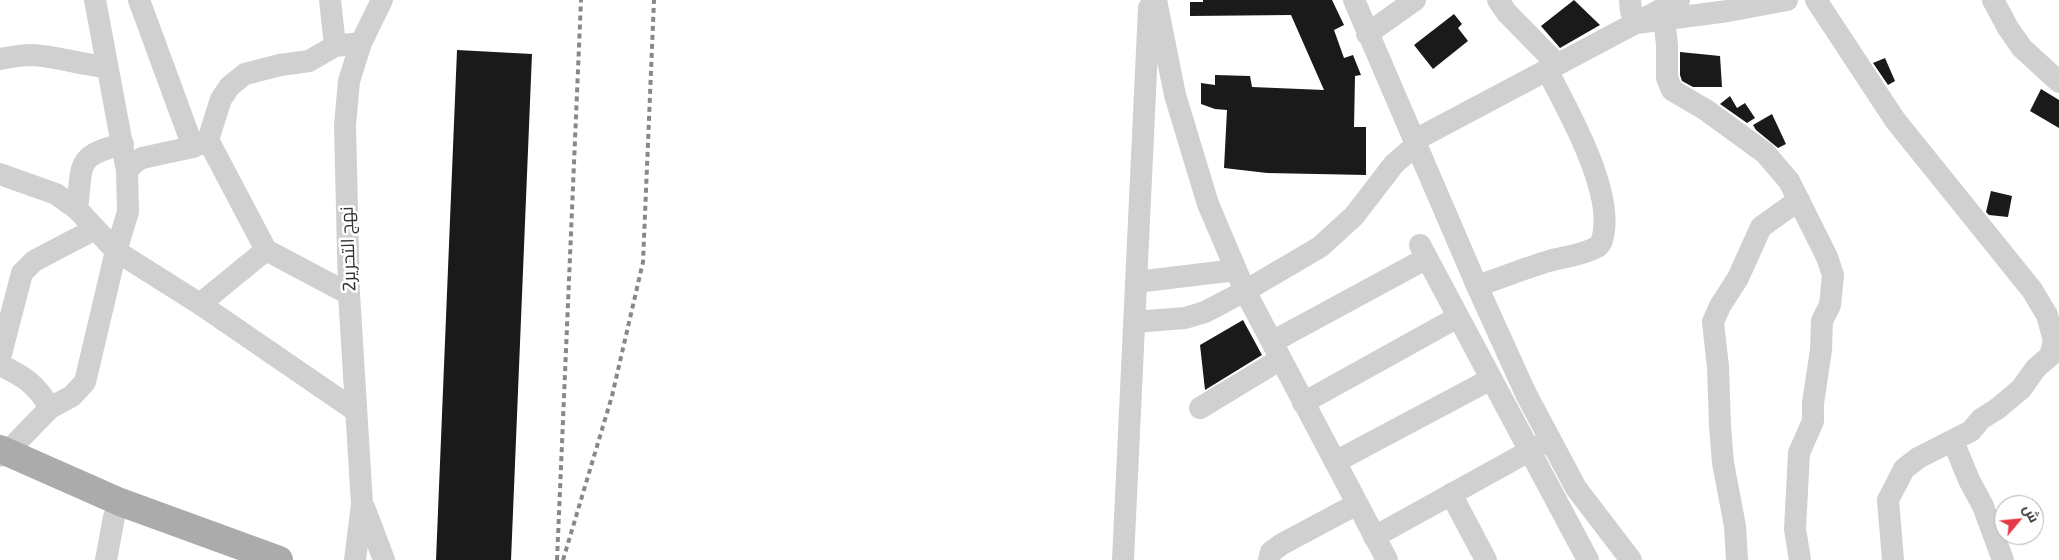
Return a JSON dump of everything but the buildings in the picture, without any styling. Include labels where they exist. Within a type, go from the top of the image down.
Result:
[{"type":"main road","points":[[2,456],[117,510],[238,555],[279,560]]},
{"type":"street","points":[[2,456],[50,408],[72,396],[85,382],[116,251],[128,212],[127,171],[123,144],[95,0]]},
{"type":"street","points":[[139,0],[201,144],[266,250],[349,294]]},
{"type":"street","points":[[330,0],[335,46]]},
{"type":"street","name":"نهج التحرير2","points":[[355,560],[362,504],[349,294],[345,125],[349,82],[361,43],[382,0]]},
{"type":"street","points":[[1123,560],[1149,0]]},
{"type":"street","points":[[1156,0],[1175,95],[1208,204],[1245,291],[1387,560]]},
{"type":"street","points":[[1354,0],[1477,286],[1526,394],[1576,488],[1631,560]]},
{"type":"street","points":[[1367,34],[1415,0]]},
{"type":"street","points":[[1477,286],[1597,247],[1602,242],[1605,218],[1604,202],[1599,185],[1552,67],[1498,0]]},
{"type":"street","points":[[1630,0],[1631,11],[1636,23]]},
{"type":"street","points":[[1134,322],[1185,318],[1205,312],[1245,291],[1325,242],[1354,216],[1394,164],[1416,142],[1679,0]]},
{"type":"street","points":[[1636,23],[1728,11],[1787,0]]},
{"type":"street","points":[[1816,0],[1895,120],[2032,290],[2047,315],[2054,340],[2055,351],[2036,368],[2020,390],[1997,409],[1981,419],[1971,430],[1918,458],[1904,469],[1888,500],[1893,560]]},
{"type":"street","points":[[1994,0],[2008,28],[2022,48],[2059,82]]},
{"type":"street","points":[[1664,20],[1667,45],[1667,78],[1672,90],[1706,110],[1765,153],[1789,181],[1800,200],[1833,275],[1830,305],[1822,321],[1821,350],[1813,403],[1813,421],[1799,453],[1795,529],[1800,560]]},
{"type":"street","points":[[201,144],[221,99],[230,86],[245,74],[280,65],[309,61],[326,53],[335,46],[361,43]]},
{"type":"street","points":[[0,59],[28,55],[48,56],[85,65],[107,66]]},
{"type":"street","points":[[77,209],[83,164],[87,158],[94,153],[123,144]]},
{"type":"street","points":[[127,171],[142,158],[201,144]]},
{"type":"street","points":[[0,174],[56,194],[77,209],[116,251],[200,304],[356,411]]},
{"type":"street","points":[[1737,560],[1735,526],[1723,463],[1718,367],[1713,322],[1720,306],[1738,278],[1761,227],[1800,200]]},
{"type":"street","points":[[0,358],[22,273],[34,261],[95,229]]},
{"type":"street","points":[[200,304],[266,250]]},
{"type":"street","points":[[1200,408],[1276,350],[1423,251],[1588,560]]},
{"type":"street","points":[[1136,282],[1236,270]]},
{"type":"street","points":[[1304,403],[1458,317]]},
{"type":"street","points":[[0,365],[20,374],[39,390],[50,408]]},
{"type":"street","points":[[1335,462],[1491,379]]},
{"type":"street","points":[[1374,537],[1550,440]]},
{"type":"street","points":[[1953,441],[1969,480],[1983,506],[2003,560]]},
{"type":"street","points":[[1451,494],[1486,560]]},
{"type":"street","name":"نهج التحرير2","points":[[362,504],[384,560]]},
{"type":"street","points":[[1269,560],[1271,552],[1282,544],[1356,504]]},
{"type":"street","points":[[106,560],[117,510]]},
{"type":"railway","points":[[557,560],[581,0]]},
{"type":"railway","points":[[563,560],[612,396],[643,262],[654,0]]}]
